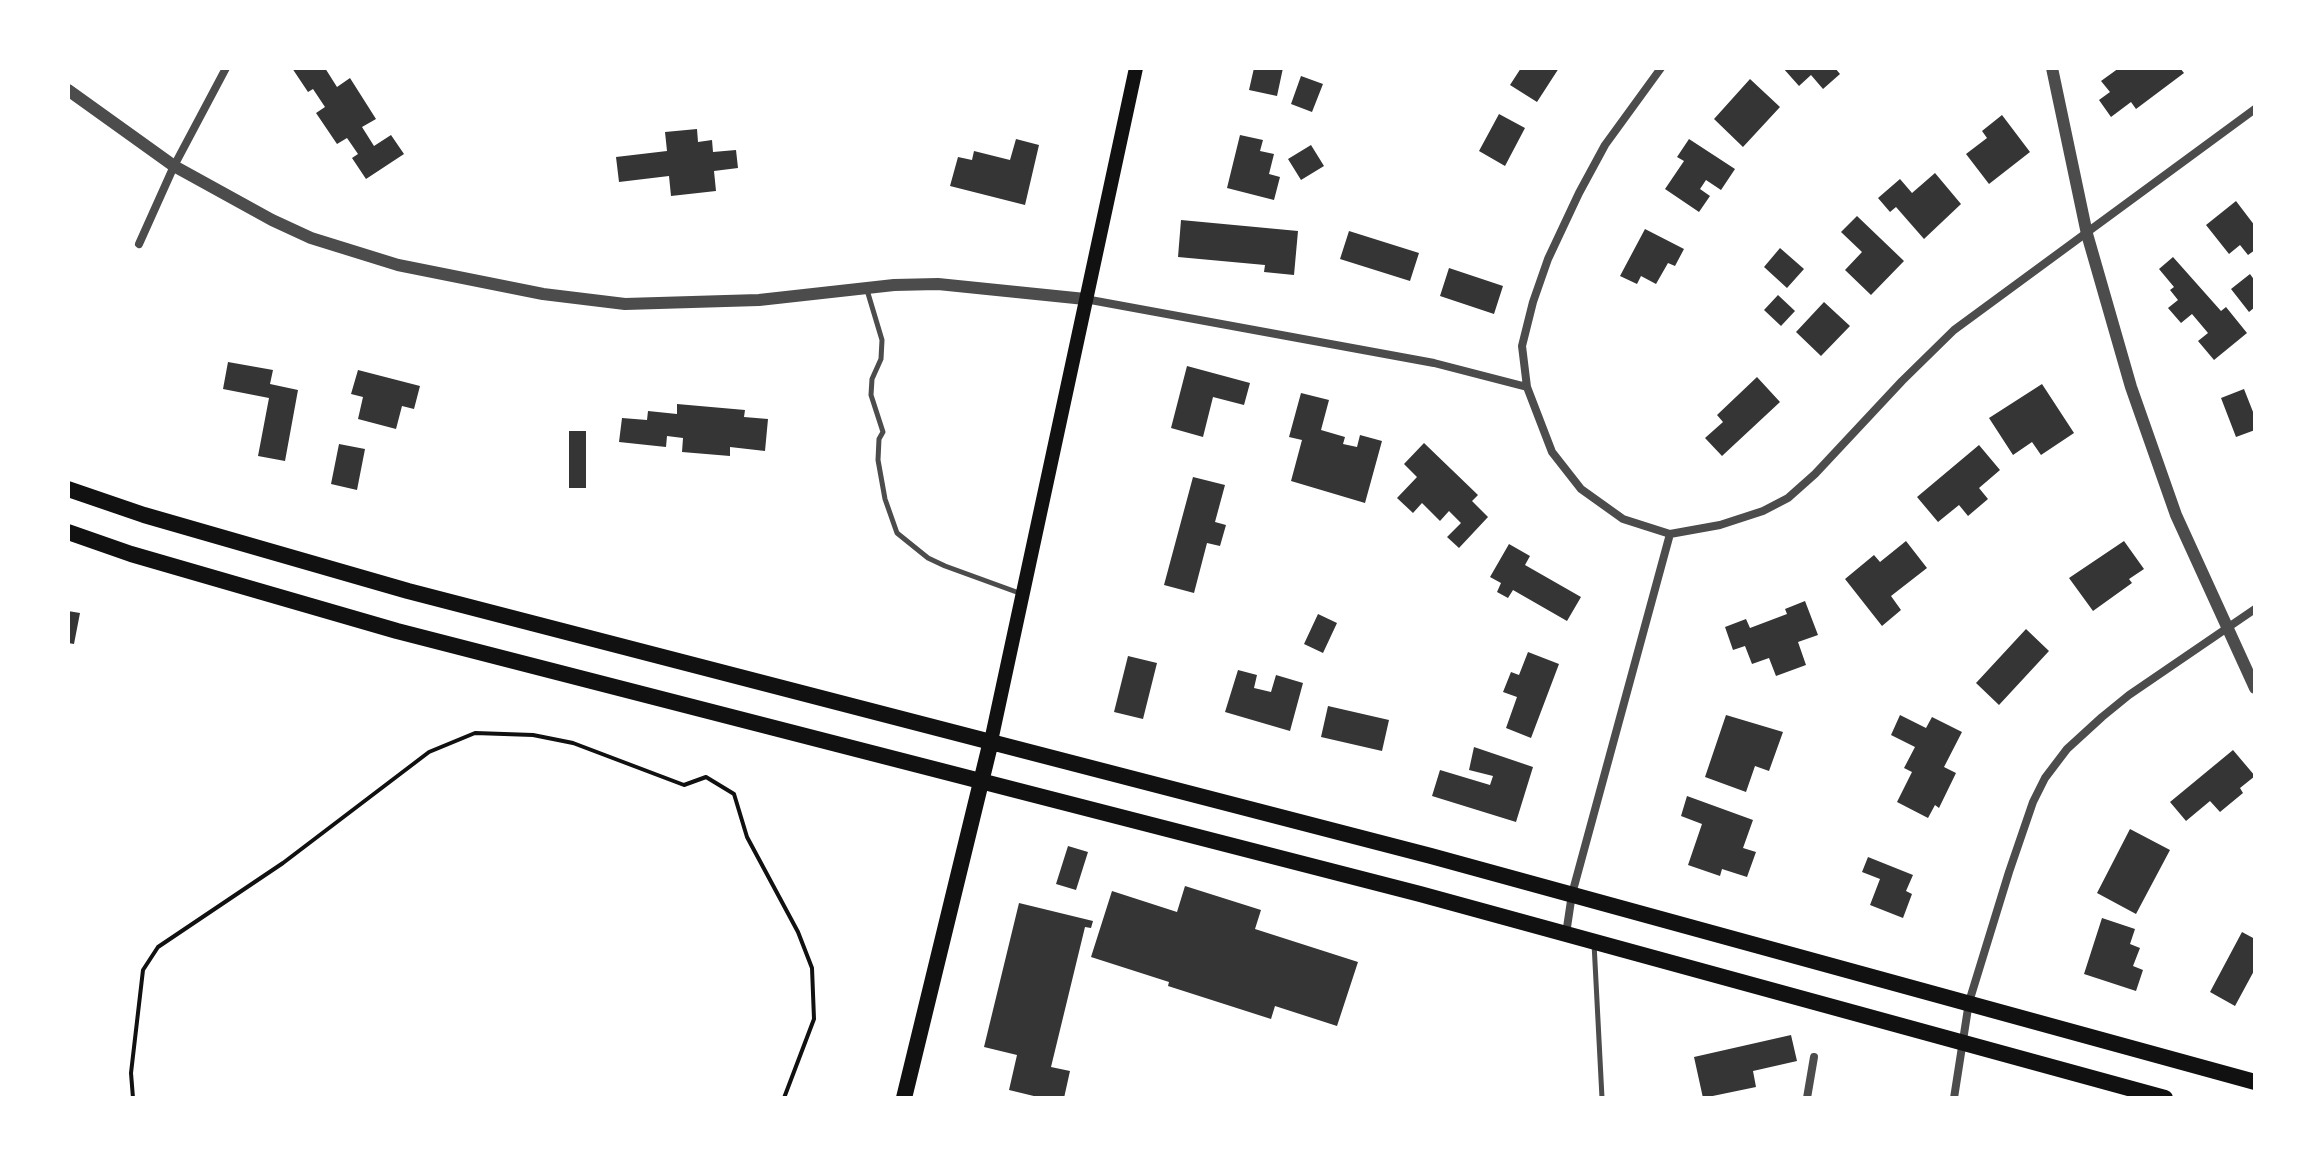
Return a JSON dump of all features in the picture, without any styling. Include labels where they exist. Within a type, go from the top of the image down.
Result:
[{"type":"main road","points":[[904,1098],[991,741],[1136,68]]},
{"type":"main road","points":[[68,489],[158,519],[408,591],[1572,894],[2255,1082]]},
{"type":"main road","points":[[68,532],[131,554],[397,631],[1390,886],[2165,1098]]},
{"type":"street","points":[[139,244],[174,166],[226,68]]},
{"type":"street","points":[[1661,68],[1605,145],[1548,259],[1522,346],[1527,387],[1552,452],[1581,489],[1623,519],[1670,534],[1720,525],[1763,511],[1788,498],[1954,330],[2255,109]]},
{"type":"street","points":[[2052,68],[2087,234],[2131,387],[2176,515],[2255,688]]},
{"type":"street","points":[[68,90],[174,166],[272,220],[311,238],[398,265],[543,294],[625,304],[759,300],[938,284],[1085,299],[1434,363],[1527,387]]},
{"type":"street","points":[[1566,934],[1572,894],[1670,534]]},
{"type":"street","points":[[1954,1098],[1969,1002],[2009,872],[2033,802],[2045,778],[2067,749],[2129,695],[2255,609]]},
{"type":"street","points":[[1807,1098],[1814,1057]]},
{"type":"lane","points":[[866,289],[882,340],[881,359],[872,379],[871,395],[882,422],[878,460],[885,499],[897,533],[928,558],[1022,594]]},
{"type":"lane","points":[[1594,942],[1602,1098]]},
{"type":"path","points":[[133,1098],[131,1073],[143,970],[158,947],[283,863],[429,752],[475,733],[533,735],[573,743],[684,785],[706,777],[734,794],[747,837],[798,932],[812,968],[814,1019],[784,1098]]},
{"type":"building","points":[[292,68],[325,68],[337,87],[350,78],[376,119],[362,127],[374,146],[391,135],[404,154],[366,179],[352,158],[358,154],[347,138],[337,144],[316,113],[325,107],[313,89],[308,92]]},
{"type":"building","points":[[1254,68],[1283,68],[1277,96],[1249,90]]},
{"type":"building","points":[[1521,68],[1559,68],[1537,102],[1510,85]]},
{"type":"building","points":[[1783,68],[1835,68],[1840,74],[1823,89],[1811,75],[1799,86]]},
{"type":"building","points":[[2119,68],[2180,68],[2184,73],[2136,109],[2131,102],[2111,117],[2099,100],[2110,92],[2101,81]]},
{"type":"building","points":[[1301,76],[1323,84],[1312,112],[1291,104]]},
{"type":"building","points":[[1750,79],[1780,107],[1743,147],[1714,119]]},
{"type":"building","points":[[1499,114],[1525,128],[1505,166],[1479,151]]},
{"type":"building","points":[[2002,115],[2030,152],[1989,184],[1966,154],[1987,138],[1982,131]]},
{"type":"building","points":[[697,129],[698,142],[712,140],[713,152],[736,150],[738,168],[714,171],[716,191],[671,196],[669,176],[619,182],[616,157],[667,151],[665,132]]},
{"type":"building","points":[[1240,135],[1263,140],[1260,151],[1274,154],[1269,174],[1280,177],[1274,200],[1227,188]]},
{"type":"building","points":[[1016,139],[1039,145],[1025,205],[950,186],[958,157],[972,160],[974,151],[1010,160]]},
{"type":"building","points":[[1689,139],[1735,169],[1721,190],[1706,180],[1700,189],[1710,196],[1699,212],[1665,189],[1684,161],[1677,157]]},
{"type":"building","points":[[1311,145],[1324,166],[1301,180],[1288,159]]},
{"type":"building","points":[[1935,173],[1961,204],[1924,239],[1896,207],[1890,212],[1878,198],[1900,179],[1912,193]]},
{"type":"building","points":[[2236,201],[2255,226],[2255,250],[2248,255],[2240,245],[2229,254],[2206,225]]},
{"type":"building","points":[[1857,216],[1904,261],[1871,295],[1845,270],[1862,252],[1841,232]]},
{"type":"building","points":[[1181,220],[1298,231],[1294,275],[1264,272],[1265,265],[1178,257]]},
{"type":"building","points":[[1645,229],[1684,249],[1675,266],[1668,263],[1656,284],[1641,276],[1637,284],[1620,276]]},
{"type":"building","points":[[1349,231],[1419,253],[1410,281],[1340,259]]},
{"type":"building","points":[[1780,248],[1804,269],[1787,288],[1764,267]]},
{"type":"building","points":[[2173,257],[2221,311],[2226,307],[2247,333],[2214,360],[2198,341],[2208,333],[2192,314],[2181,323],[2168,308],[2178,300],[2170,290],[2174,287],[2159,269]]},
{"type":"building","points":[[1449,268],[1503,286],[1494,314],[1440,296]]},
{"type":"building","points":[[2250,274],[2255,281],[2255,307],[2249,312],[2231,289]]},
{"type":"building","points":[[1778,295],[1795,311],[1781,326],[1764,310]]},
{"type":"building","points":[[1824,302],[1850,326],[1821,356],[1796,332]]},
{"type":"building","points":[[228,362],[273,370],[270,384],[298,390],[285,461],[258,456],[269,398],[223,389]]},
{"type":"building","points":[[1187,366],[1250,383],[1244,405],[1213,397],[1203,437],[1171,428]]},
{"type":"building","points":[[358,370],[420,386],[414,409],[402,406],[396,429],[358,419],[363,397],[351,394]]},
{"type":"building","points":[[1757,377],[1780,402],[1722,456],[1705,438],[1723,422],[1717,415]]},
{"type":"building","points":[[2042,384],[2074,433],[2041,455],[2032,442],[2013,455],[1989,418]]},
{"type":"building","points":[[2244,389],[2255,417],[2255,430],[2236,437],[2221,398]]},
{"type":"building","points":[[1301,393],[1329,400],[1321,430],[1345,437],[1343,444],[1357,447],[1360,435],[1382,441],[1365,503],[1291,481],[1302,440],[1289,437]]},
{"type":"building","points":[[677,404],[745,410],[744,417],[768,419],[765,451],[730,447],[730,456],[682,452],[683,438],[667,436],[666,447],[619,442],[622,418],[647,420],[648,411],[677,414]]},
{"type":"building","points":[[569,431],[586,431],[586,488],[569,488]]},
{"type":"building","points":[[1424,443],[1478,495],[1472,501],[1488,517],[1459,548],[1447,537],[1461,523],[1449,511],[1440,521],[1422,503],[1413,513],[1397,498],[1417,477],[1404,464]]},
{"type":"building","points":[[339,444],[365,449],[357,490],[331,484]]},
{"type":"building","points":[[1979,445],[2000,470],[1979,488],[1988,499],[1968,516],[1959,505],[1938,522],[1917,497]]},
{"type":"building","points":[[1193,477],[1225,485],[1215,522],[1226,525],[1220,546],[1207,543],[1194,593],[1164,585]]},
{"type":"building","points":[[1906,541],[1927,568],[1891,596],[1901,610],[1882,626],[1845,579],[1874,555],[1880,562]]},
{"type":"building","points":[[2124,541],[2144,569],[2129,579],[2132,583],[2093,611],[2069,578]]},
{"type":"building","points":[[1509,544],[1530,556],[1525,565],[1581,597],[1567,621],[1513,590],[1508,598],[1497,592],[1501,583],[1490,577]]},
{"type":"building","points":[[1805,601],[1818,635],[1798,642],[1806,665],[1776,676],[1769,658],[1752,664],[1745,646],[1733,650],[1725,627],[1746,619],[1750,628],[1787,614],[1785,609]]},
{"type":"building","points":[[68,611],[80,613],[74,644],[68,643]]},
{"type":"building","points":[[1318,614],[1337,623],[1323,653],[1304,644]]},
{"type":"building","points":[[2026,629],[2049,651],[1999,705],[1976,683]]},
{"type":"building","points":[[1528,652],[1559,664],[1531,738],[1506,728],[1517,697],[1503,692],[1511,672],[1519,675]]},
{"type":"building","points":[[1128,656],[1157,663],[1143,719],[1114,712]]},
{"type":"building","points":[[1238,670],[1257,675],[1254,688],[1271,692],[1276,675],[1303,683],[1290,731],[1225,712]]},
{"type":"building","points":[[1328,706],[1389,720],[1382,751],[1321,737]]},
{"type":"building","points":[[1726,715],[1783,732],[1769,771],[1755,766],[1746,792],[1705,777]]},
{"type":"building","points":[[1900,715],[1926,728],[1932,717],[1962,732],[1944,767],[1956,773],[1939,808],[1935,805],[1928,818],[1897,802],[1912,772],[1904,768],[1915,747],[1891,735]]},
{"type":"building","points":[[1474,747],[1533,767],[1516,822],[1432,796],[1440,770],[1490,785],[1493,776],[1469,770]]},
{"type":"building","points":[[2233,750],[2255,776],[2240,788],[2243,793],[2220,812],[2210,801],[2186,821],[2170,802]]},
{"type":"building","points":[[1687,796],[1753,820],[1743,848],[1756,852],[1747,877],[1722,869],[1720,876],[1688,865],[1702,824],[1681,816]]},
{"type":"building","points":[[2130,829],[2170,850],[2136,914],[2097,893]]},
{"type":"building","points":[[1068,846],[1088,852],[1076,890],[1056,884]]},
{"type":"building","points":[[1868,857],[1913,875],[1906,891],[1912,894],[1903,918],[1870,905],[1880,879],[1862,872]]},
{"type":"building","points":[[1185,886],[1261,910],[1255,929],[1358,962],[1337,1026],[1275,1006],[1271,1019],[1091,957],[1112,891],[1177,912]]},
{"type":"building","points":[[1019,903],[1093,921],[1091,928],[1085,927],[1051,1067],[1070,1071],[1064,1098],[1042,1098],[1009,1090],[1017,1055],[984,1047]]},
{"type":"building","points":[[2102,918],[2135,929],[2130,944],[2140,948],[2133,966],[2143,970],[2136,991],[2084,974]]},
{"type":"building","points":[[2242,932],[2255,939],[2255,969],[2235,1006],[2210,992]]},
{"type":"building","points":[[1791,1035],[1797,1061],[1753,1071],[1756,1087],[1703,1098],[1694,1057]]}]
